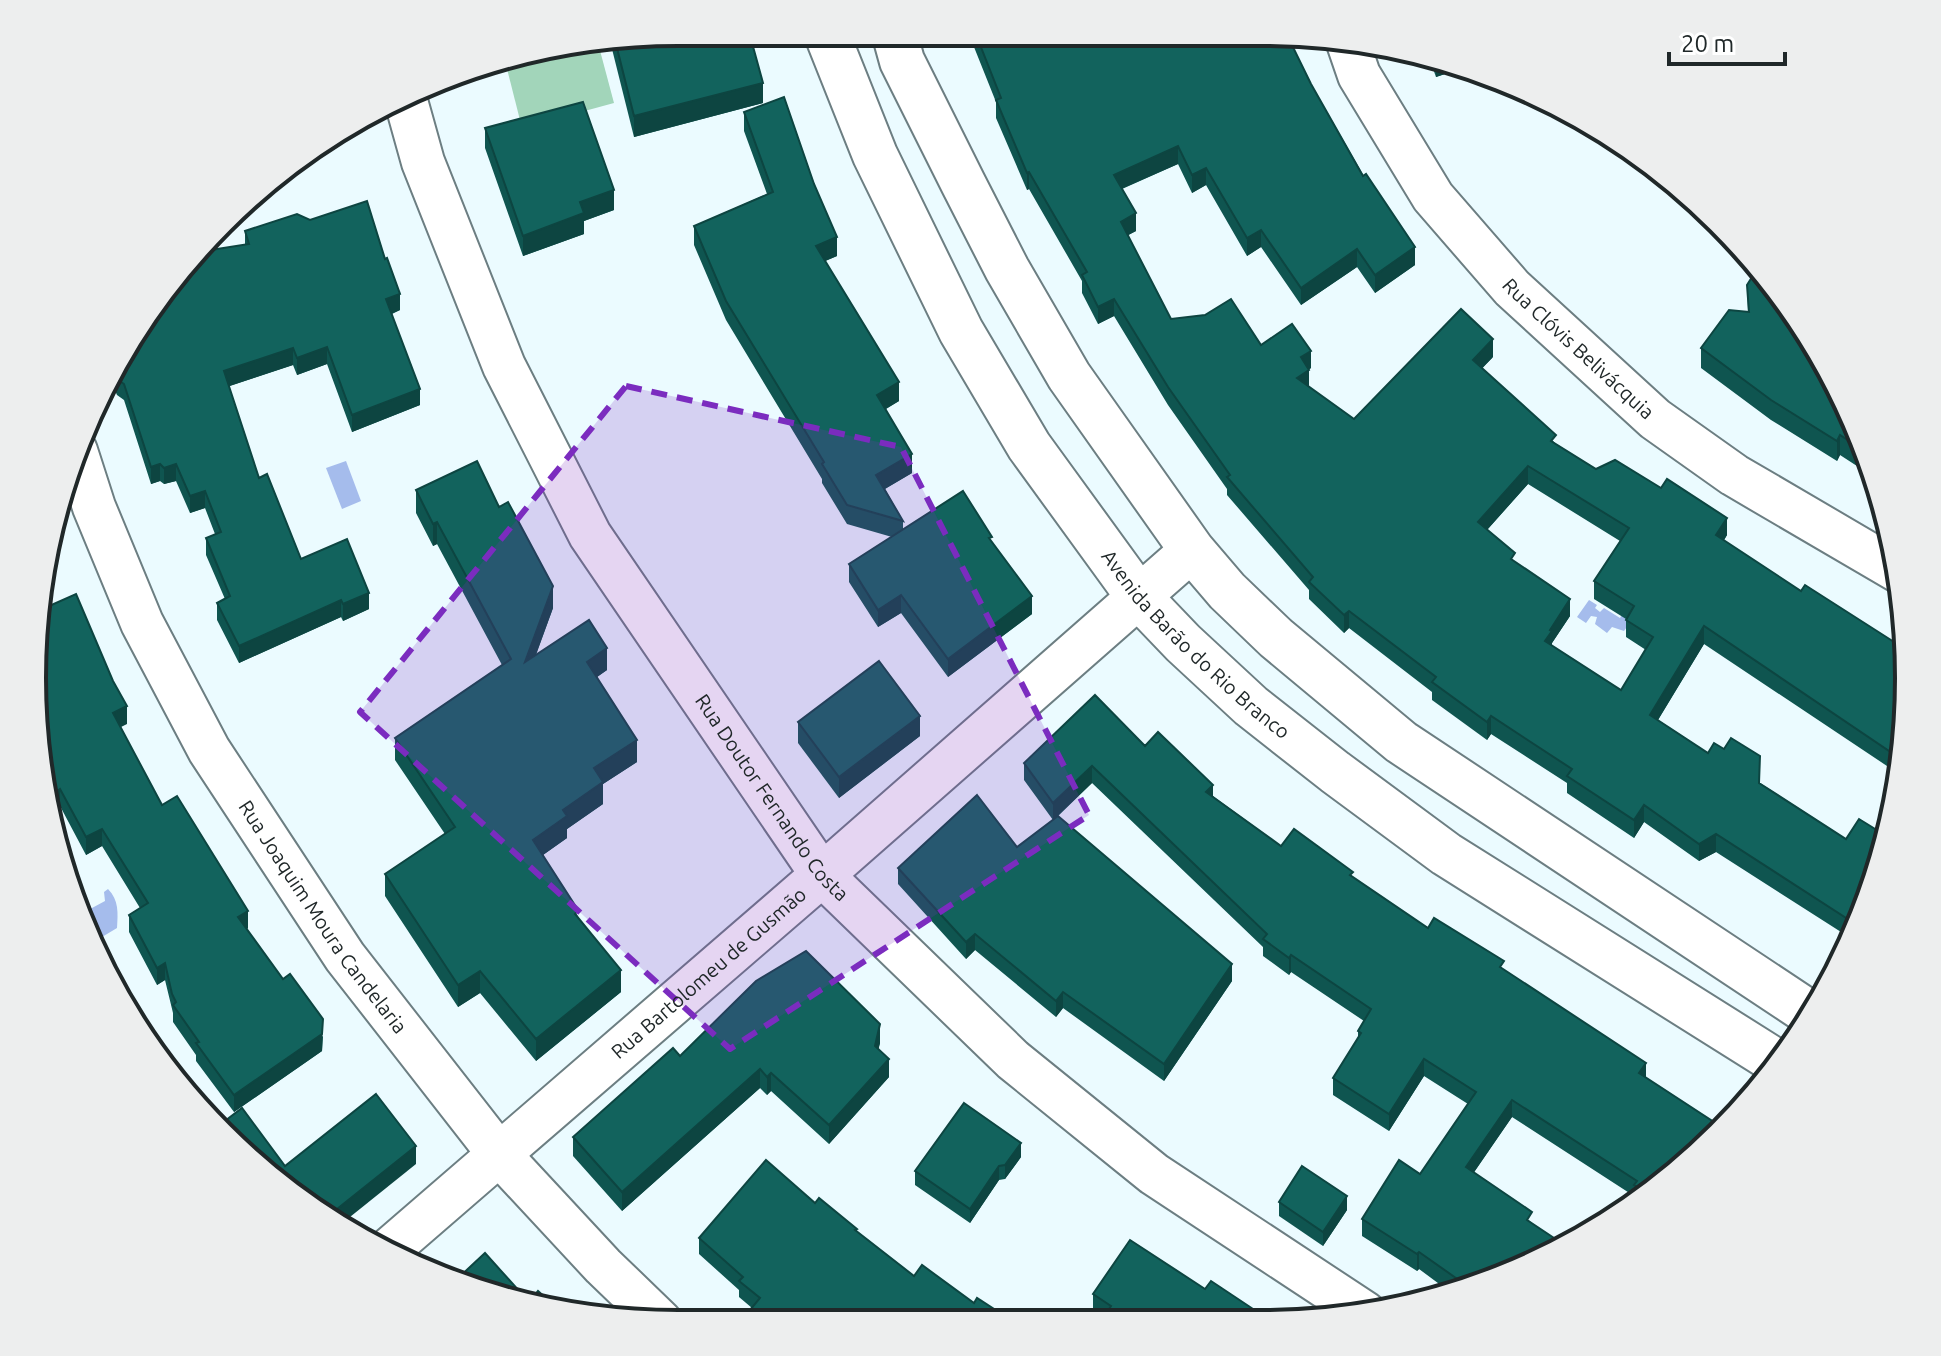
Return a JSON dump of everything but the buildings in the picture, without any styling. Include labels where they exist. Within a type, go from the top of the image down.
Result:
[{"type":"main road","name":"Avenida Barão do Rio Branco","points":[[832,46],[875,155],[961,331],[1029,446],[1138,596],[1251,706],[1433,845],[1768,1057]]},
{"type":"main road","points":[[898,46],[902,61],[1007,269],[1069,376],[1192,550],[1227,591],[1276,638],[1401,742],[1801,1008]]},
{"type":"street","name":"Rua Clóvis Belivácquia","points":[[1351,52],[1359,75],[1433,197],[1512,288],[1655,419],[1734,475],[1884,563]]},
{"type":"street","name":"Rua Doutor Fernando Costa","points":[[408,107],[423,162],[504,366],[590,535],[822,875],[1013,1060],[1154,1174],[1351,1304]]},
{"type":"street","name":"Rua Joaquim Moura Candelaria","points":[[82,470],[94,507],[142,623],[209,750],[345,957],[498,1153],[603,1266],[648,1309]]},
{"type":"street","name":"Rua Bartolomeu de Gusmão","points":[[396,1244],[1192,550]]},
{"type":"highlighted area","points":[[626,386],[901,447],[1089,815],[730,1049],[360,712]]},
{"type":"green space","points":[[600,51],[614,103],[522,128],[507,70]]},
{"type":"water","points":[[346,461],[361,501],[342,509],[326,468]]},
{"type":"water","points":[[1589,600],[1597,605],[1595,608],[1600,612],[1604,608],[1620,618],[1623,601],[1629,624],[1624,631],[1612,627],[1607,633],[1595,624],[1597,617],[1591,616],[1586,623],[1577,617]]},
{"type":"water","points":[[108,889],[116,902],[117,928],[102,937],[90,908],[105,901],[104,892]]}]
